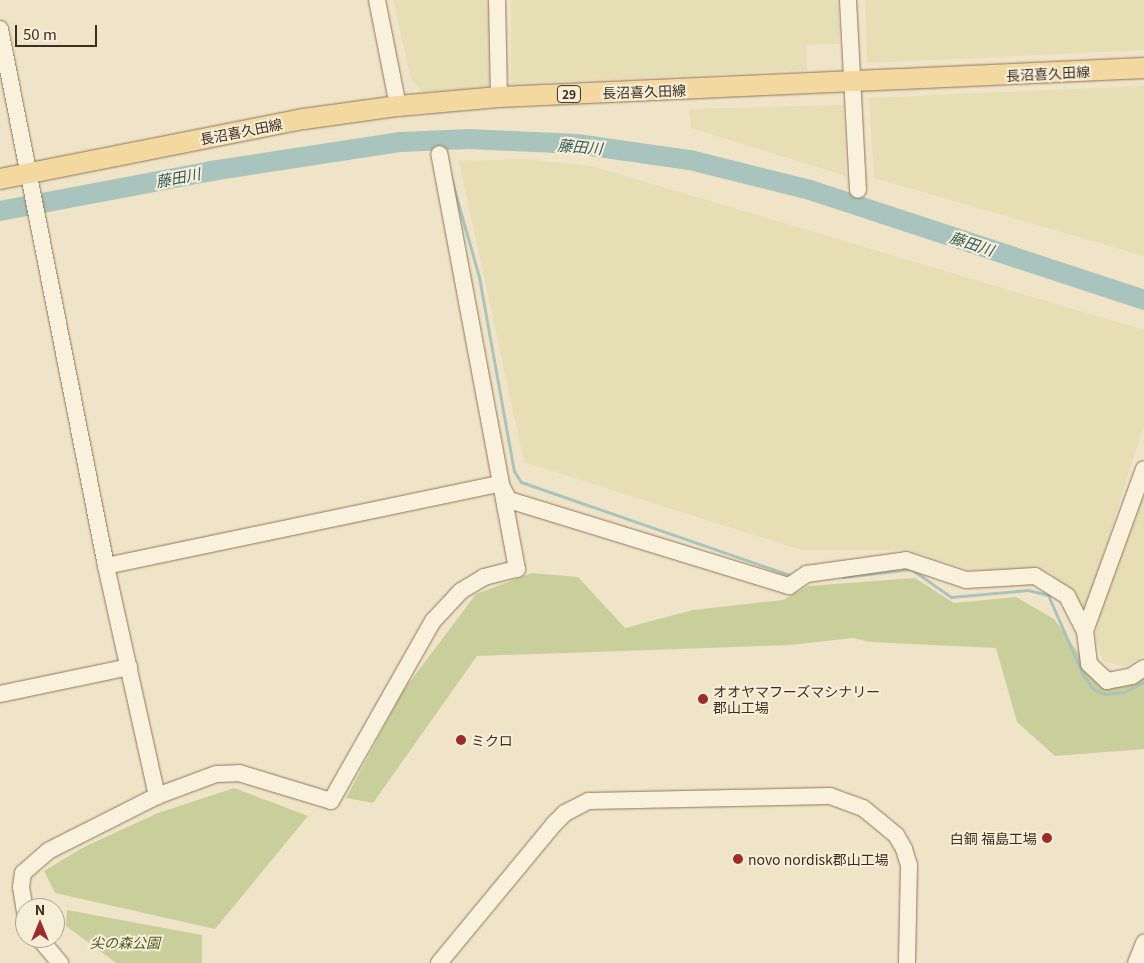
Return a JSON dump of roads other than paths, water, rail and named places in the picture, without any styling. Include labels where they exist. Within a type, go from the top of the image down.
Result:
[{"type":"main road","name":"長沼喜久田線","points":[[0,179],[30,177],[304,119],[398,106],[498,97],[852,83],[1144,68]]},
{"type":"street","points":[[377,0],[398,106]]},
{"type":"street","points":[[496,0],[498,97]]},
{"type":"street","points":[[848,0],[858,190]]},
{"type":"street","points":[[0,29],[106,566],[157,796]]},
{"type":"street","points":[[23,898],[21,887],[23,873],[48,851],[157,796],[216,774],[239,773],[331,801],[433,621],[461,591],[484,577],[517,569],[439,154]]},
{"type":"street","points":[[1085,631],[1144,470]]},
{"type":"street","points":[[106,566],[500,484]]},
{"type":"street","points":[[500,484],[509,500],[790,586],[807,574],[906,560],[966,580],[1035,576],[1066,596],[1085,631],[1088,664],[1107,681],[1132,676],[1144,668]]},
{"type":"street","points":[[0,694],[129,667]]},
{"type":"street","points":[[440,963],[553,825],[565,813],[589,801],[830,796],[863,808],[896,835],[904,849],[909,865],[907,963]]},
{"type":"street","points":[[1136,963],[1144,943]]},
{"type":"street","points":[[47,948],[60,963]]},
{"type":"waterway","name":"藤田川","points":[[0,211],[211,171],[401,142],[469,139],[577,144],[690,160],[810,190],[1144,300]]},
{"type":"waterway","points":[[450,175],[479,277],[514,471],[521,482],[793,576]]},
{"type":"waterway","points":[[843,577],[911,569],[951,597],[1028,590],[1048,595],[1083,675],[1093,689],[1105,694],[1124,692],[1144,682]]},
{"type":"place","name":"オオヤマフーズマシナリー 郡山工場","points":[[703,699]]},
{"type":"place","name":"ミクロ","points":[[461,740]]},
{"type":"place","name":"白銅 福島工場","points":[[1047,838]]},
{"type":"place","name":"novo nordisk郡山工場","points":[[738,859]]},
{"type":"park label","name":"尖の森公園","points":[[125,942]]}]
